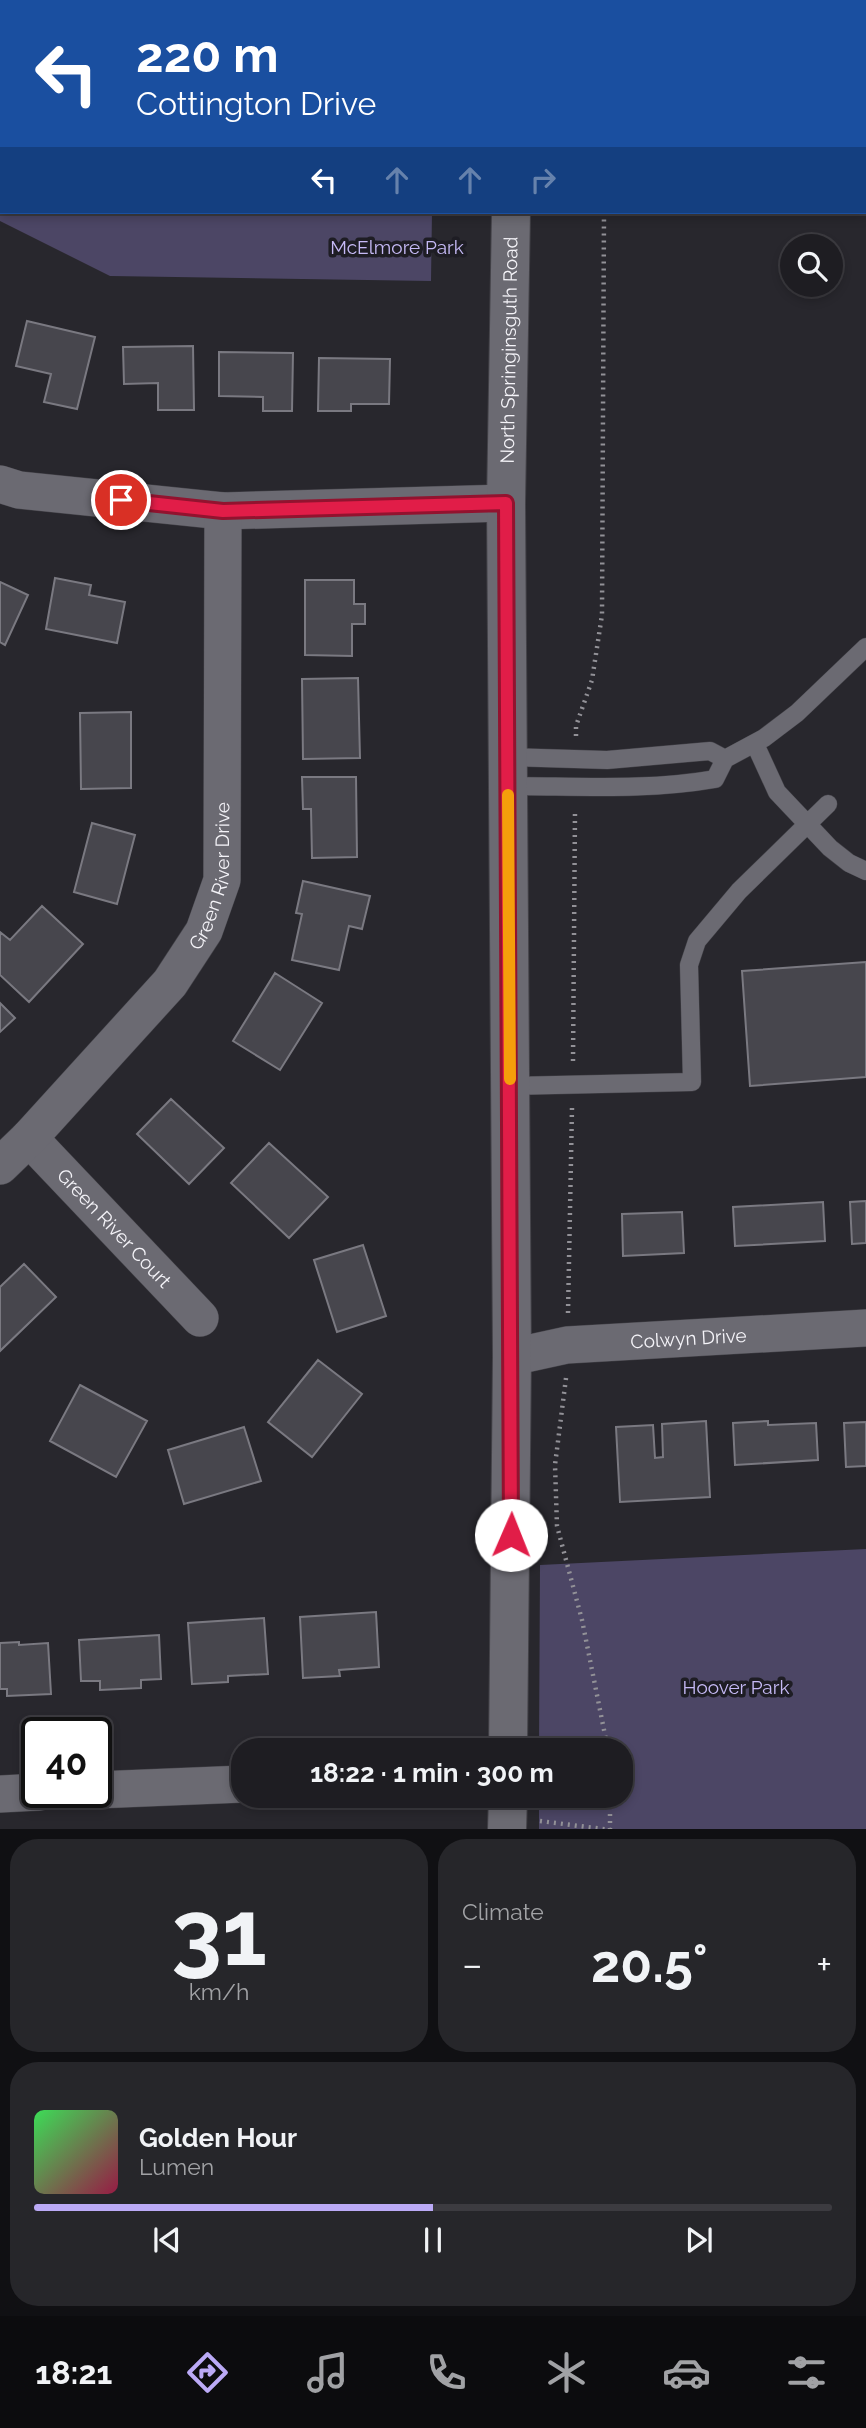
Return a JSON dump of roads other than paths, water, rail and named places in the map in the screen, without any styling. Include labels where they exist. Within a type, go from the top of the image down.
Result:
[{"type":"street","name":"North Springinsguth Road","points":[[508,1738],[512,1356],[506,503],[511,214]]},
{"type":"street","points":[[0,484],[19,490],[223,511],[506,503]]},
{"type":"street","name":"Green River Drive","points":[[0,1166],[29,1138],[170,983],[204,931],[222,880],[223,511]]},
{"type":"street","name":"Green River Court","points":[[29,1138],[200,1318]]},
{"type":"street","name":"Colwyn Drive","points":[[512,1356],[567,1345],[866,1328]]},
{"type":"street","points":[[112,1789],[231,1784]]},
{"type":"street","points":[[0,1794],[21,1793]]},
{"type":"lane","points":[[508,772],[575,786],[683,785],[715,779],[725,759],[755,744],[797,713],[866,647]]},
{"type":"lane","points":[[755,744],[777,792],[830,848],[849,863],[866,871]]},
{"type":"lane","points":[[508,772],[575,760],[607,760],[710,751],[725,759]]},
{"type":"lane","points":[[510,1086],[692,1082],[689,965],[696,941],[739,891],[828,804]]},
{"type":"park label","name":"McElmore Park","points":[[397,247]]},
{"type":"park label","name":"Hoover Park","points":[[736,1687]]}]
